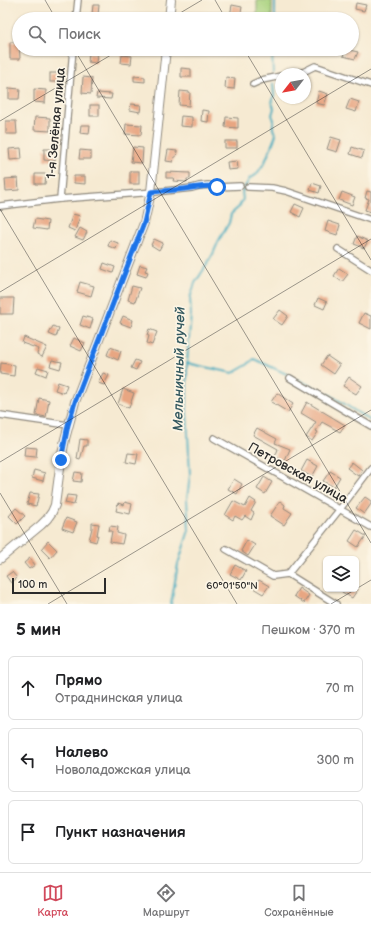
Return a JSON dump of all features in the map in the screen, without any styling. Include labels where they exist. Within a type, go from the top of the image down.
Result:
[{"type":"street","points":[[77,12],[78,0]]},
{"type":"street","points":[[170,12],[171,0]]},
{"type":"street","name":"1-я Зелёная улица","points":[[60,199],[72,56]]},
{"type":"street","points":[[0,559],[42,525],[52,512],[68,425],[77,396],[144,223],[151,192],[165,56]]},
{"type":"street","points":[[311,68],[315,66],[371,85]]},
{"type":"street","points":[[253,84],[275,77]]},
{"type":"street","points":[[0,206],[60,199],[192,188],[208,185],[217,187],[240,186]]},
{"type":"street","points":[[248,187],[279,189],[371,220]]},
{"type":"street","points":[[338,249],[371,270]]},
{"type":"street","points":[[290,378],[371,426]]},
{"type":"street","points":[[0,415],[68,425]]},
{"type":"street","name":"Петровская улица","points":[[214,438],[371,527]]},
{"type":"street","points":[[288,574],[371,468]]},
{"type":"street","points":[[226,549],[273,576],[288,574],[336,604]]},
{"type":"green space","points":[[257,0],[272,0],[272,12],[257,12]]},
{"type":"building","points":[[356,3],[366,5],[364,11],[355,9]]},
{"type":"building","points":[[93,5],[99,5],[98,12],[92,12]]},
{"type":"building","points":[[232,5],[242,7],[241,12],[231,12]]},
{"type":"building","points":[[10,42],[12,42],[12,56],[20,56],[20,59],[10,59]]},
{"type":"building","points":[[89,56],[97,56],[96,63],[88,62]]},
{"type":"building","points":[[122,56],[132,56],[131,64],[121,63]]},
{"type":"building","points":[[343,56],[356,56],[355,59]]},
{"type":"building","points":[[181,68],[191,69],[191,77],[181,77]]},
{"type":"building","points":[[50,73],[60,73],[60,82],[50,82]]},
{"type":"building","points":[[134,76],[145,77],[145,82],[134,81]]},
{"type":"building","points":[[83,77],[92,78],[91,94],[82,93]]},
{"type":"building","points":[[226,77],[235,78],[234,89],[225,88]]},
{"type":"building","points":[[9,88],[20,89],[19,99],[9,99]]},
{"type":"building","points":[[34,89],[46,90],[45,103],[34,102]]},
{"type":"building","points":[[180,91],[190,92],[189,106],[179,105]]},
{"type":"building","points":[[319,91],[328,94],[324,105],[316,103]]},
{"type":"building","points":[[97,93],[112,94],[111,99],[96,98]]},
{"type":"building","points":[[350,99],[359,102],[356,112],[346,109]]},
{"type":"building","points":[[131,104],[141,105],[140,112],[130,110]]},
{"type":"building","points":[[90,105],[99,105],[99,116],[90,116]]},
{"type":"building","points":[[202,110],[209,111],[208,122],[201,121]]},
{"type":"building","points":[[181,116],[192,117],[192,127],[180,126]]},
{"type":"building","points":[[35,117],[50,118],[50,131],[34,130]]},
{"type":"building","points":[[226,117],[238,118],[238,128],[225,127]]},
{"type":"building","points":[[6,121],[16,121],[17,134],[6,134]]},
{"type":"building","points":[[126,124],[142,125],[141,135],[125,134]]},
{"type":"building","points":[[81,125],[90,125],[89,134],[80,133]]},
{"type":"building","points":[[331,137],[341,140],[337,152],[327,149]]},
{"type":"building","points":[[225,141],[237,141],[237,148],[225,148]]},
{"type":"building","points":[[133,147],[143,148],[142,163],[131,162]]},
{"type":"building","points":[[352,147],[364,151],[362,158],[350,154]]},
{"type":"building","points":[[21,148],[22,159],[10,160],[9,149]]},
{"type":"building","points":[[44,149],[56,149],[55,161],[44,160]]},
{"type":"building","points":[[80,150],[91,151],[91,159],[79,159]]},
{"type":"building","points":[[168,150],[177,151],[173,162],[166,161]]},
{"type":"building","points":[[237,161],[238,169],[228,170],[227,162]]},
{"type":"building","points":[[130,171],[139,171],[139,184],[130,184]]},
{"type":"building","points":[[166,172],[190,173],[190,179],[187,179],[187,182],[173,181],[174,178],[166,178]]},
{"type":"building","points":[[35,174],[46,174],[45,184],[35,184]]},
{"type":"building","points":[[74,176],[85,176],[85,184],[74,183]]},
{"type":"building","points":[[18,178],[19,190],[6,191],[5,179]]},
{"type":"building","points":[[312,183],[321,186],[319,193],[310,190]]},
{"type":"building","points":[[367,191],[371,192],[371,212],[365,210],[369,199],[365,198]]},
{"type":"building","points":[[342,192],[355,197],[352,205],[339,200]]},
{"type":"building","points":[[295,204],[304,208],[300,217],[291,212]]},
{"type":"building","points":[[73,214],[80,216],[75,231],[68,228]]},
{"type":"building","points":[[35,219],[48,221],[47,230],[33,228]]},
{"type":"building","points":[[328,221],[340,225],[337,235],[325,231]]},
{"type":"building","points":[[80,228],[87,232],[83,240],[75,237]]},
{"type":"building","points":[[357,236],[368,241],[364,248],[354,244]]},
{"type":"building","points":[[154,239],[163,243],[159,250],[151,245]]},
{"type":"building","points":[[110,240],[118,243],[116,249],[108,246]]},
{"type":"building","points":[[104,263],[115,267],[113,273],[102,269]]},
{"type":"building","points":[[140,265],[147,267],[145,271],[148,272],[146,277],[137,274]]},
{"type":"building","points":[[339,268],[348,274],[342,282],[334,276]]},
{"type":"building","points":[[80,282],[94,286],[91,296],[77,292]]},
{"type":"building","points":[[132,286],[140,288],[135,302],[128,300]]},
{"type":"building","points":[[0,298],[14,298],[13,314],[0,314]]},
{"type":"building","points":[[318,298],[327,302],[324,309],[315,305]]},
{"type":"building","points":[[280,310],[288,316],[282,325],[273,319]]},
{"type":"building","points":[[364,313],[371,316],[371,329],[359,323]]},
{"type":"building","points":[[83,316],[93,319],[90,329],[80,325]]},
{"type":"building","points":[[123,316],[133,320],[131,327],[120,323]]},
{"type":"building","points":[[53,326],[59,329],[56,337],[49,334]]},
{"type":"building","points":[[149,329],[157,332],[152,345],[147,343]]},
{"type":"building","points":[[24,337],[47,347],[42,357],[37,354],[39,349],[22,343]]},
{"type":"building","points":[[74,338],[85,343],[81,351],[70,346]]},
{"type":"building","points":[[110,347],[121,351],[118,360],[107,355]]},
{"type":"building","points":[[327,356],[340,365],[334,374],[321,365]]},
{"type":"building","points":[[52,360],[62,362],[60,369],[50,366]]},
{"type":"building","points":[[135,360],[140,362],[136,370],[131,368]]},
{"type":"building","points":[[1,363],[15,365],[14,376],[0,374]]},
{"type":"building","points":[[38,367],[48,370],[46,376],[36,372]]},
{"type":"building","points":[[103,373],[109,375],[104,385],[98,383]]},
{"type":"building","points":[[349,377],[362,386],[356,394],[343,386]]},
{"type":"building","points":[[58,382],[67,385],[64,393],[55,390]]},
{"type":"building","points":[[123,389],[134,393],[129,408],[118,404]]},
{"type":"building","points":[[277,393],[293,404],[288,412],[271,402]]},
{"type":"building","points":[[39,398],[49,400],[46,417],[36,415]]},
{"type":"building","points":[[307,402],[345,425],[340,432],[322,422],[312,441],[306,437],[316,422],[301,413]]},
{"type":"building","points":[[257,428],[277,439],[275,443],[290,449],[285,461],[275,457],[278,449],[253,435]]},
{"type":"building","points":[[80,439],[87,440],[87,446],[84,446],[80,460],[77,459]]},
{"type":"building","points":[[25,447],[37,448],[36,457],[24,456]]},
{"type":"building","points":[[128,453],[138,454],[136,464],[126,462]]},
{"type":"building","points":[[307,460],[318,466],[312,477],[301,471]]},
{"type":"building","points":[[352,462],[362,470],[358,476],[347,468]]},
{"type":"building","points":[[34,470],[45,473],[43,481],[32,478]]},
{"type":"building","points":[[330,471],[340,477],[334,487],[323,481]]},
{"type":"building","points":[[75,472],[82,473],[81,482],[73,481]]},
{"type":"building","points":[[264,477],[272,482],[265,494],[257,489]]},
{"type":"building","points":[[234,479],[242,484],[237,494],[228,489]]},
{"type":"building","points":[[30,493],[39,494],[36,506],[27,504]]},
{"type":"building","points":[[67,495],[76,496],[74,505],[65,503]]},
{"type":"building","points":[[365,497],[371,501],[371,504],[364,514],[356,508]]},
{"type":"building","points":[[250,498],[256,502],[251,511],[254,513],[251,520],[245,516],[242,520],[235,516],[233,520],[225,515],[233,501],[245,507]]},
{"type":"building","points":[[280,501],[285,505],[284,508],[292,513],[284,525],[270,516]]},
{"type":"building","points":[[125,502],[132,504],[130,514],[116,511],[118,503],[124,505]]},
{"type":"building","points":[[16,508],[25,516],[17,524],[9,516]]},
{"type":"building","points":[[66,518],[77,522],[73,532],[62,528]]},
{"type":"building","points":[[92,523],[99,524],[96,542],[89,540]]},
{"type":"building","points":[[110,526],[118,527],[117,533],[124,535],[122,544],[110,542],[112,531],[109,531]]},
{"type":"building","points":[[356,530],[366,536],[358,547],[349,541]]},
{"type":"building","points":[[247,540],[255,545],[248,556],[241,551]]},
{"type":"building","points":[[48,541],[57,550],[50,558],[41,549]]},
{"type":"building","points":[[30,558],[35,565],[29,569],[24,563]]},
{"type":"building","points":[[235,565],[246,571],[241,580],[230,574]]},
{"type":"building","points":[[12,572],[17,578],[11,583],[6,576]]},
{"type":"building","points":[[259,580],[269,586],[263,594],[253,588]]},
{"type":"building","points":[[299,588],[309,595],[304,603],[294,596]]},
{"type":"building","points":[[342,592],[356,592],[352,598]]},
{"type":"waterway","name":"Мельничный ручей","points":[[275,0],[275,12]]},
{"type":"waterway","name":"Мельничный ручей","points":[[272,56],[273,73]]},
{"type":"waterway","name":"Мельничный ручей","points":[[171,604],[178,564],[189,530],[187,499],[190,475],[187,413],[187,363],[191,314],[190,298],[195,283],[213,254],[229,223],[231,214],[239,207],[243,199],[242,192],[250,178],[256,175],[265,162],[276,135],[273,129],[274,120],[272,115],[274,108],[272,103],[274,95],[273,83]]},
{"type":"waterway","points":[[187,363],[233,373],[254,359],[291,376]]},
{"type":"waterway","points":[[297,379],[332,396],[371,421]]},
{"type":"route","points":[[61,460],[68,425],[75,402],[144,223],[151,192],[208,185],[217,187]]}]
